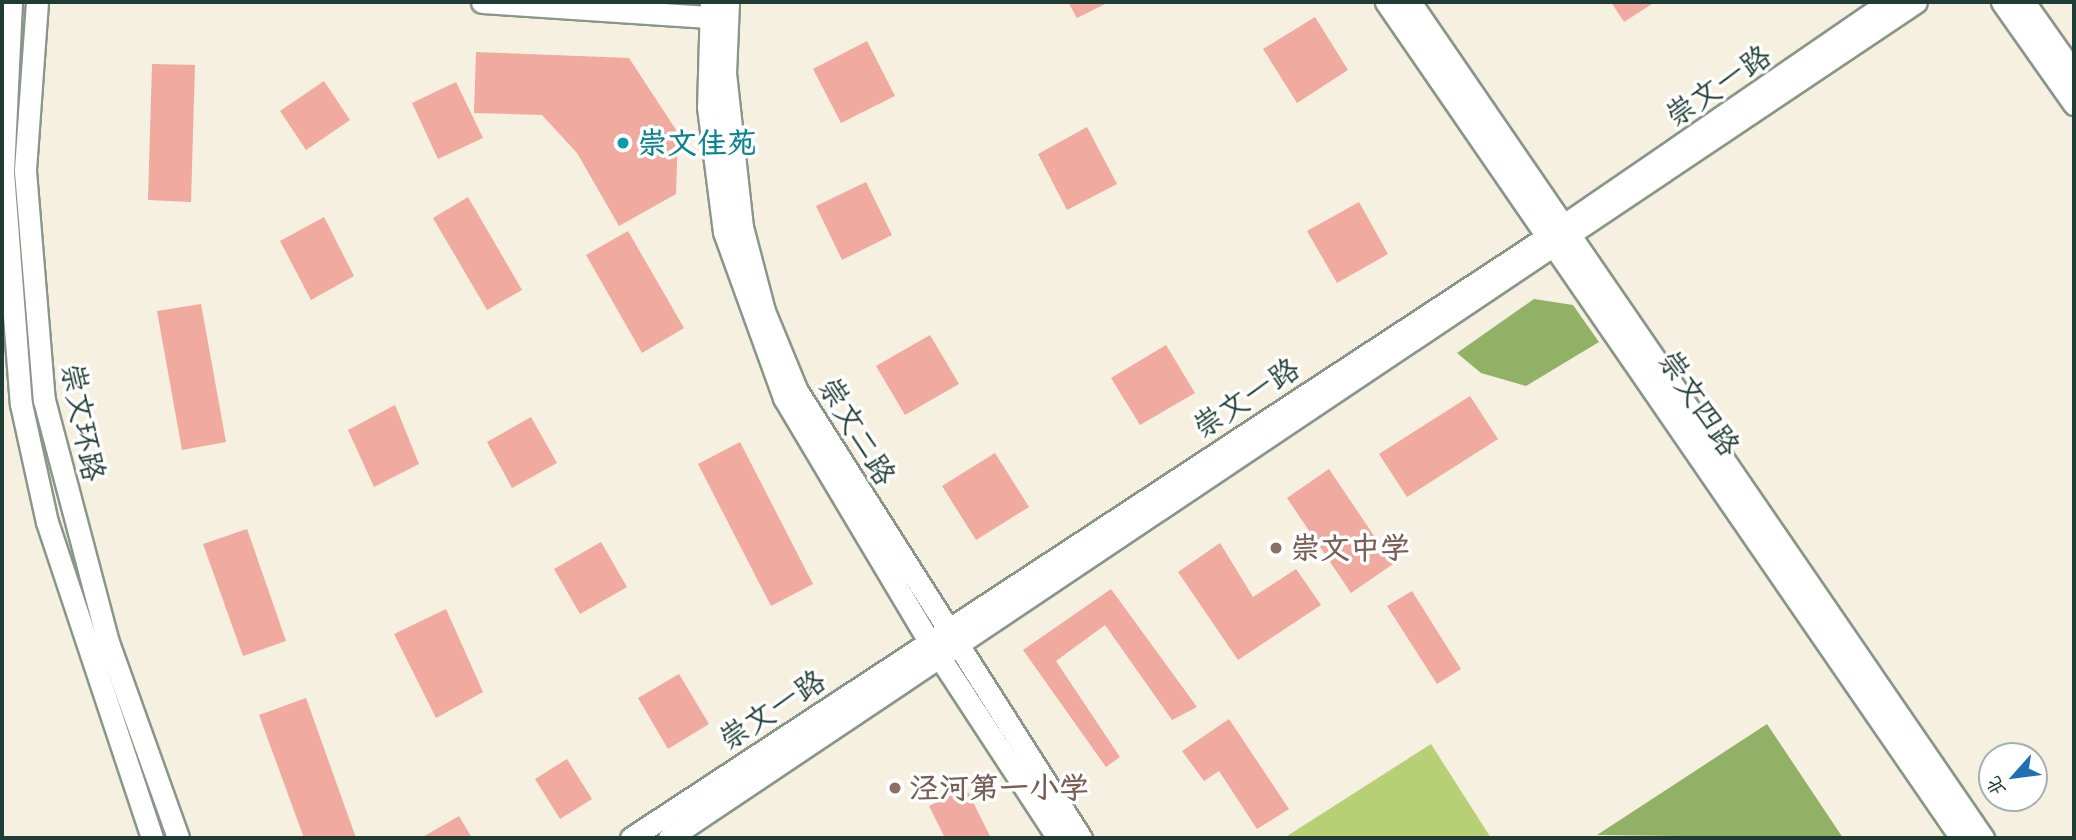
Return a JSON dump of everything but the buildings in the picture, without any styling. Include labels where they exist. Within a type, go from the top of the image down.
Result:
[{"type":"street","name":"崇文环路","points":[[11,2],[3,172],[22,404],[51,535],[152,838]]},
{"type":"street","name":"崇文环路","points":[[37,2],[24,171],[44,400],[108,642],[178,838]]},
{"type":"street","points":[[482,2],[718,10]]},
{"type":"street","name":"崇文四路","points":[[1386,2],[1561,236],[1983,838]]},
{"type":"street","name":"崇文四路","points":[[1410,2],[1561,236],[1961,838]]},
{"type":"street","name":"崇文一路","points":[[1561,236],[1889,2]]},
{"type":"street","name":"崇文一路","points":[[631,838],[943,644],[1916,2]]},
{"type":"street","points":[[2002,2],[2074,104]]},
{"type":"street","points":[[2024,2],[2074,73]]},
{"type":"street","name":"崇文二路","points":[[718,10],[732,160],[764,311],[797,391],[1058,838]]},
{"type":"street","name":"崇文二路","points":[[943,644],[1081,838]]},
{"type":"street","name":"崇文一路","points":[[670,838],[943,644]]},
{"type":"green space","points":[[1534,299],[1573,305],[1599,342],[1526,386],[1481,373],[1457,353]]},
{"type":"green space","points":[[1767,724],[1843,838],[1597,835]]},
{"type":"green space","points":[[1431,744],[1491,838],[1284,838]]},
{"type":"place","name":"崇文佳苑","points":[[623,143]]},
{"type":"place","name":"崇文中学","points":[[1276,548]]},
{"type":"place","name":"泾河第一小学","points":[[895,788]]}]
